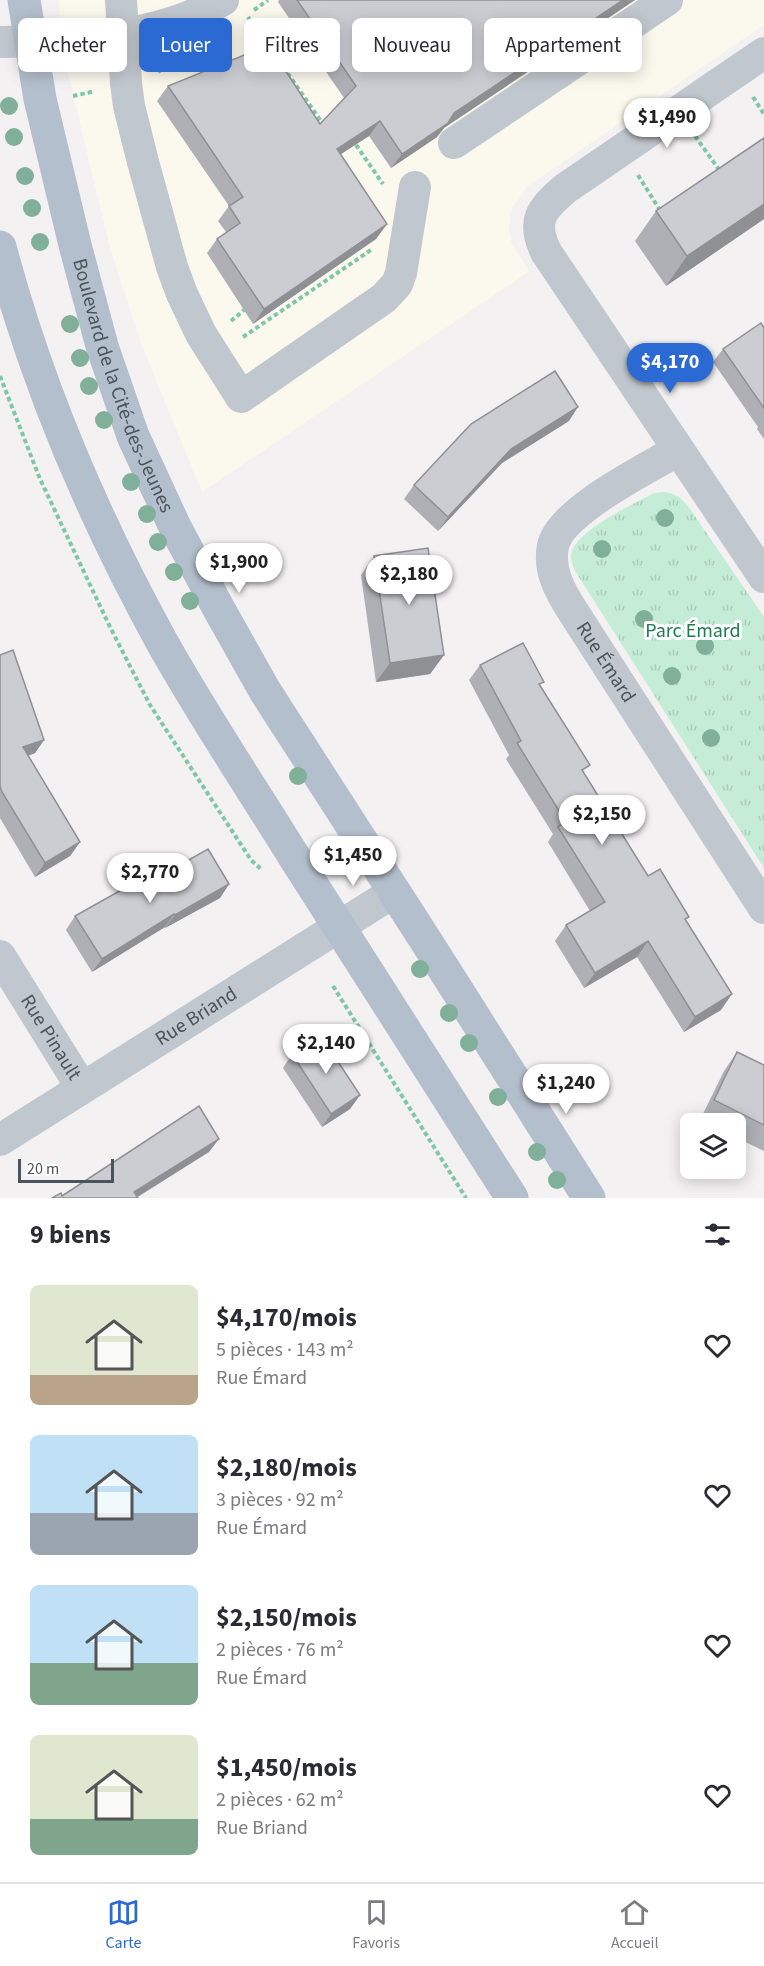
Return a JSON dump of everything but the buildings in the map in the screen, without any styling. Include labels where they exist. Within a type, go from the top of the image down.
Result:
[{"type":"main road","name":"Boulevard de la Cité-des-Jeunes","points":[[24,0],[15,41],[40,99],[102,346],[133,436],[175,527],[219,612],[265,691],[588,1198]]},
{"type":"main road","points":[[0,247],[27,339],[80,476],[127,576],[164,645],[512,1198]]},
{"type":"street","points":[[121,0],[122,18]]},
{"type":"street","points":[[454,143],[667,0]]},
{"type":"street","points":[[127,33],[161,26],[214,2]]},
{"type":"street","points":[[764,53],[566,188],[552,200],[539,219],[538,230],[546,252],[764,578]]},
{"type":"street","points":[[126,72],[129,106],[172,267],[201,334],[241,397],[384,298],[397,284],[401,273],[400,186]]},
{"type":"street","name":"Rue Émard","points":[[678,450],[589,503],[575,514],[557,535],[553,545],[552,566],[567,602],[764,908]]},
{"type":"street","name":"Rue Briand","points":[[0,1140],[394,892]]},
{"type":"street","name":"Rue Pinault","points":[[0,956],[82,1088]]},
{"type":"path","points":[[268,0],[246,15],[323,124]]},
{"type":"path","points":[[155,76],[158,72]]},
{"type":"path","points":[[69,97],[98,90]]},
{"type":"path","points":[[749,92],[764,114]]},
{"type":"path","points":[[691,130],[726,179]]},
{"type":"path","points":[[356,145],[400,186]]},
{"type":"path","points":[[634,169],[666,220]]},
{"type":"path","points":[[243,337],[380,244]]},
{"type":"path","points":[[244,310],[231,320],[247,344]]},
{"type":"path","points":[[333,986],[466,1198]]},
{"type":"shaded area","points":[[58,0],[764,0],[764,25],[528,186],[511,210],[509,228],[512,245],[530,271],[202,492],[142,346],[110,248],[68,74],[68,72],[127,72],[127,18],[60,18]]},
{"type":"green space","name":"Parc Émard","points":[[663,492],[675,495],[687,505],[764,617],[764,868],[572,563],[571,556],[574,547],[592,528],[654,493]]}]
